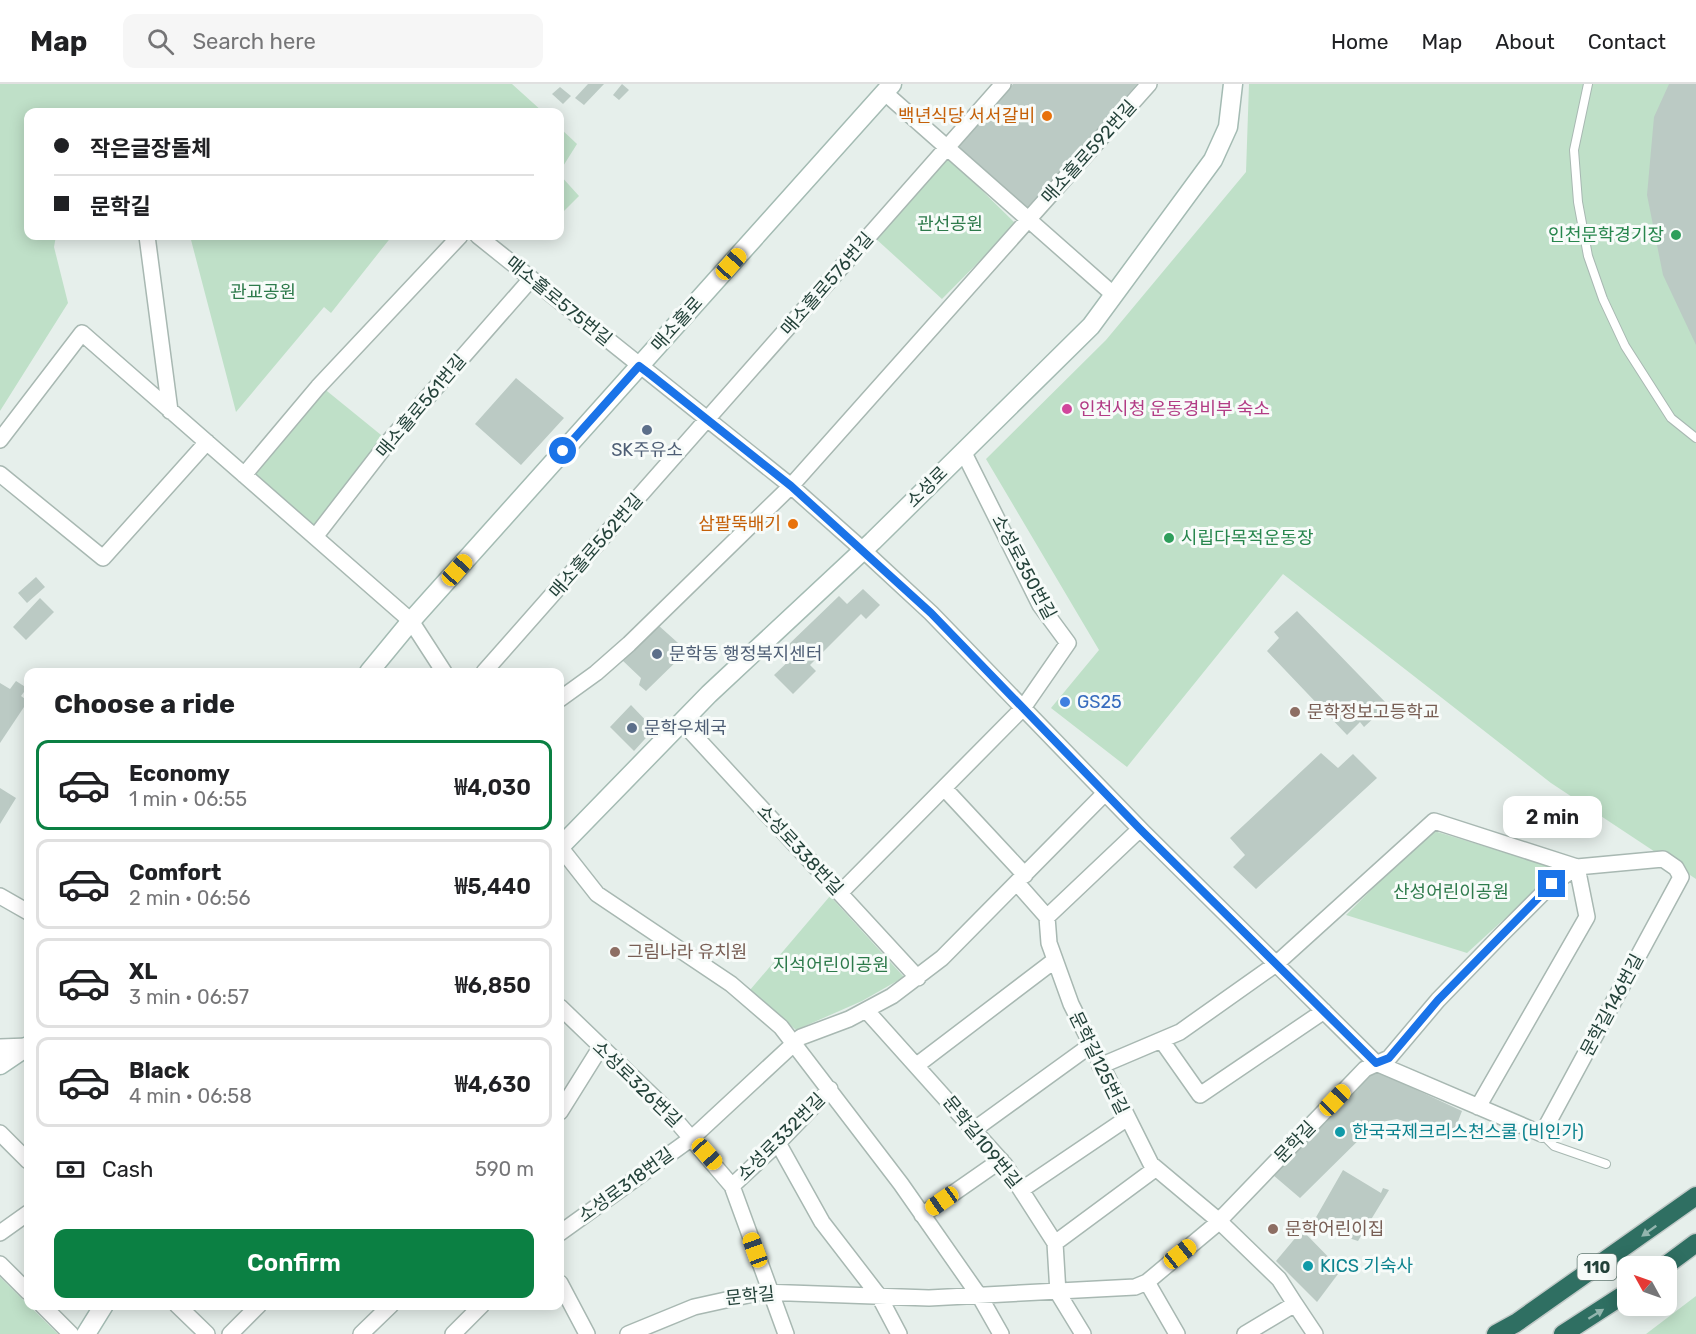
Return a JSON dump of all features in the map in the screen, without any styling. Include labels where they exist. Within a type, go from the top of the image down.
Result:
[{"type":"highway","name":"110","points":[[1496,1334],[1581,1278],[1696,1196]]},
{"type":"highway","points":[[1677,1257],[1696,1243]]},
{"type":"highway","name":"110","points":[[1563,1334],[1617,1299]]},
{"type":"street","points":[[947,148],[1003,84]]},
{"type":"street","name":"매소홀로592번길","points":[[1028,220],[1149,84]]},
{"type":"street","name":"소성로","points":[[564,843],[682,722],[863,550],[1091,326],[1213,160],[1228,127],[1233,84]]},
{"type":"street","name":"매소홀로592번길","points":[[888,88],[947,148],[1114,295]]},
{"type":"street","name":"매소홀로","points":[[372,668],[411,621],[888,88]]},
{"type":"street","name":"매소홀로576번길","points":[[707,419],[947,148]]},
{"type":"street","points":[[564,696],[596,673],[629,644],[791,486],[1028,220]]},
{"type":"street","points":[[148,240],[170,411]]},
{"type":"street","points":[[244,475],[318,387],[456,240]]},
{"type":"street","name":"매소홀로575번길","points":[[483,240],[639,366]]},
{"type":"street","name":"매소홀로561번길","points":[[315,537],[390,440],[531,279]]},
{"type":"street","points":[[0,440],[82,333],[411,621],[441,668]]},
{"type":"street","points":[[639,366],[791,486],[931,613],[1140,829],[1376,1063],[1542,1134]]},
{"type":"street","name":"매소홀로562번길","points":[[488,668],[707,419]]},
{"type":"street","points":[[0,474],[103,558],[207,442]]},
{"type":"street","name":"소성로350번길","points":[[840,893],[1023,708],[1068,643],[1040,605],[963,451]]},
{"type":"street","name":"소성로338번길","points":[[682,722],[918,978]]},
{"type":"street","points":[[944,788],[1021,879],[1047,917],[1140,829]]},
{"type":"street","points":[[692,1138],[801,1037],[866,1010],[918,978],[942,958],[1105,793]]},
{"type":"street","points":[[1100,1066],[1180,1032],[1276,964],[1434,821],[1577,867],[1587,917],[1478,1107]]},
{"type":"street","name":"소성로332번길","points":[[564,852],[597,894],[731,984],[782,1027],[922,1215],[980,1297],[1001,1334]]},
{"type":"street","name":"문학길","points":[[628,1334],[694,1306],[722,1299],[770,1292],[980,1297],[1135,1287],[1147,1282],[1219,1221],[1365,1069],[1389,1058],[1438,1000],[1552,884],[1577,867],[1662,859],[1676,868],[1681,877]]},
{"type":"street","name":"문학길146번길","points":[[1542,1134],[1681,877]]},
{"type":"street","points":[[0,896],[24,910]]},
{"type":"street","name":"문학길125번길","points":[[1047,917],[1049,943],[1071,1004],[1126,1119],[1155,1169],[1219,1221],[1279,1279],[1315,1334]]},
{"type":"street","points":[[917,1065],[1055,960]]},
{"type":"street","name":"문학길109번길","points":[[866,1010],[1001,1160],[1055,1243],[1058,1293]]},
{"type":"street","points":[[1162,1041],[1200,1095],[1324,1011]]},
{"type":"street","name":"소성로326번길","points":[[564,1012],[666,1109],[732,1186],[786,1334]]},
{"type":"street","points":[[975,1129],[1090,1045]]},
{"type":"street","points":[[0,1047],[24,1046]]},
{"type":"street","points":[[564,1106],[600,1048]]},
{"type":"street","points":[[0,1065],[24,1049]]},
{"type":"street","name":"소성로332번길","points":[[732,1186],[830,1089]]},
{"type":"street","points":[[1021,1190],[1126,1119]]},
{"type":"street","points":[[0,1133],[24,1157]]},
{"type":"street","name":"소성로318번길","points":[[564,1230],[692,1138]]},
{"type":"street","points":[[778,1143],[822,1222],[879,1296],[899,1334]]},
{"type":"street","points":[[922,1215],[1001,1160]]},
{"type":"street","points":[[1055,1243],[1155,1169]]},
{"type":"street","points":[[0,1233],[24,1216]]},
{"type":"street","points":[[0,1264],[24,1288]]},
{"type":"street","points":[[1147,1282],[1177,1334]]},
{"type":"street","points":[[564,1291],[587,1334]]},
{"type":"street","points":[[1058,1293],[1083,1334]]},
{"type":"street","points":[[1245,1334],[1295,1304]]},
{"type":"street","points":[[47,1310],[71,1334]]},
{"type":"street","points":[[86,1334],[101,1310]]},
{"type":"street","points":[[182,1310],[207,1334]]},
{"type":"street","points":[[230,1334],[254,1310]]},
{"type":"street","points":[[361,1334],[386,1310]]},
{"type":"street","points":[[453,1334],[477,1310]]},
{"type":"lane","points":[[1588,84],[1574,150],[1578,202],[1588,256],[1603,299],[1625,346],[1671,418],[1696,438]]},
{"type":"lane","points":[[1542,1134],[1554,1146],[1605,1164]]},
{"type":"green space","points":[[0,84],[512,84],[539,108],[24,108],[24,240],[55,240],[54,247],[68,303],[0,411]]},
{"type":"green space","name":"인천문학경기장","points":[[1249,84],[1696,84],[1696,879],[1551,783],[1283,574],[1127,767],[1051,708],[1099,650],[986,459],[1106,340],[1246,172]]},
{"type":"green space","points":[[564,132],[577,144],[564,165]]},
{"type":"green space","name":"관선공원","points":[[948,157],[1016,224],[942,299],[875,238]]},
{"type":"green space","points":[[564,179],[579,196],[564,211]]},
{"type":"green space","name":"관교공원","points":[[191,240],[389,240],[331,313],[324,307],[236,412]]},
{"type":"green space","points":[[322,387],[386,439],[314,530],[252,475]]},
{"type":"green space","name":"산성어린이공원","points":[[1431,830],[1559,869],[1467,953],[1346,915]]},
{"type":"green space","name":"지석어린이공원","points":[[830,896],[904,977],[862,1001],[796,1030],[750,990]]},
{"type":"green space","points":[[0,1277],[24,1301],[24,1310],[34,1310],[58,1334],[0,1334]]},
{"type":"green space","points":[[1696,1296],[1696,1334],[1646,1334],[1670,1316],[1677,1316],[1677,1310]]},
{"type":"building","points":[[588,84],[604,84],[584,105],[575,98]]},
{"type":"building","points":[[622,84],[629,90],[619,100],[613,95]]},
{"type":"building","name":"백년식당 서서갈비","points":[[1013,84],[1137,84],[1027,209],[957,148]]},
{"type":"building","name":"인천문학경기장","points":[[1669,84],[1696,84],[1696,345],[1663,275],[1647,195],[1654,117]]},
{"type":"building","points":[[560,87],[571,96],[563,104],[552,94]]},
{"type":"building","points":[[516,378],[564,418],[521,465],[475,424]]},
{"type":"building","points":[[36,577],[45,587],[27,603],[18,593]]},
{"type":"building","points":[[863,589],[880,605],[866,619],[861,614],[810,665],[816,671],[793,694],[774,675],[794,656],[786,647],[839,596],[847,604]]},
{"type":"building","points":[[40,598],[54,612],[26,640],[13,627]]},
{"type":"building","points":[[1297,611],[1388,705],[1364,727],[1360,722],[1347,735],[1267,651],[1279,638],[1274,632]]},
{"type":"building","points":[[658,625],[687,651],[646,691],[639,685],[641,678],[622,660]]},
{"type":"building","points":[[16,681],[24,686],[21,696],[24,698],[24,707],[0,743],[0,683],[10,689]]},
{"type":"building","name":"문학우체국","points":[[631,705],[654,729],[634,751],[610,727]]},
{"type":"building","points":[[1321,753],[1338,768],[1353,754],[1377,778],[1256,889],[1233,867],[1245,855],[1230,838]]},
{"type":"building","points":[[0,788],[16,798],[0,824]]},
{"type":"building","name":"한국국제크리스천스쿨 (비인가)","points":[[1374,1070],[1462,1111],[1452,1137],[1397,1119],[1376,1123],[1300,1198],[1273,1175]]},
{"type":"building","points":[[1343,1170],[1381,1193],[1383,1188],[1389,1190],[1358,1241],[1311,1226]]},
{"type":"building","name":"KICS 기숙사","points":[[1302,1230],[1341,1270],[1317,1302],[1276,1261]]},
{"type":"place","name":"백년식당 서서갈비","points":[[1047,116]]},
{"type":"place","name":"인천문학경기장","points":[[1676,235]]},
{"type":"place","name":"인천시청 운동경비부 숙소","points":[[1067,409]]},
{"type":"place","name":"SK주유소","points":[[647,430]]},
{"type":"place","name":"삼팔뚝배기","points":[[793,524]]},
{"type":"place","name":"시립다목적운동장","points":[[1169,538]]},
{"type":"place","name":"문학동 행정복지센터","points":[[657,654]]},
{"type":"place","name":"GS25","points":[[1065,702]]},
{"type":"place","name":"문학정보고등학교","points":[[1295,712]]},
{"type":"place","name":"문학우체국","points":[[632,728]]},
{"type":"place","name":"그림나라 유치원","points":[[615,952]]},
{"type":"place","name":"한국국제크리스천스쿨 (비인가)","points":[[1340,1132]]},
{"type":"place","name":"문학어린이집","points":[[1273,1229]]},
{"type":"place","name":"KICS 기숙사","points":[[1308,1266]]},
{"type":"route","points":[[563,451],[639,366],[651,375],[791,486],[931,613],[1140,829],[1376,1063],[1389,1058],[1438,1000],[1552,884]]}]
